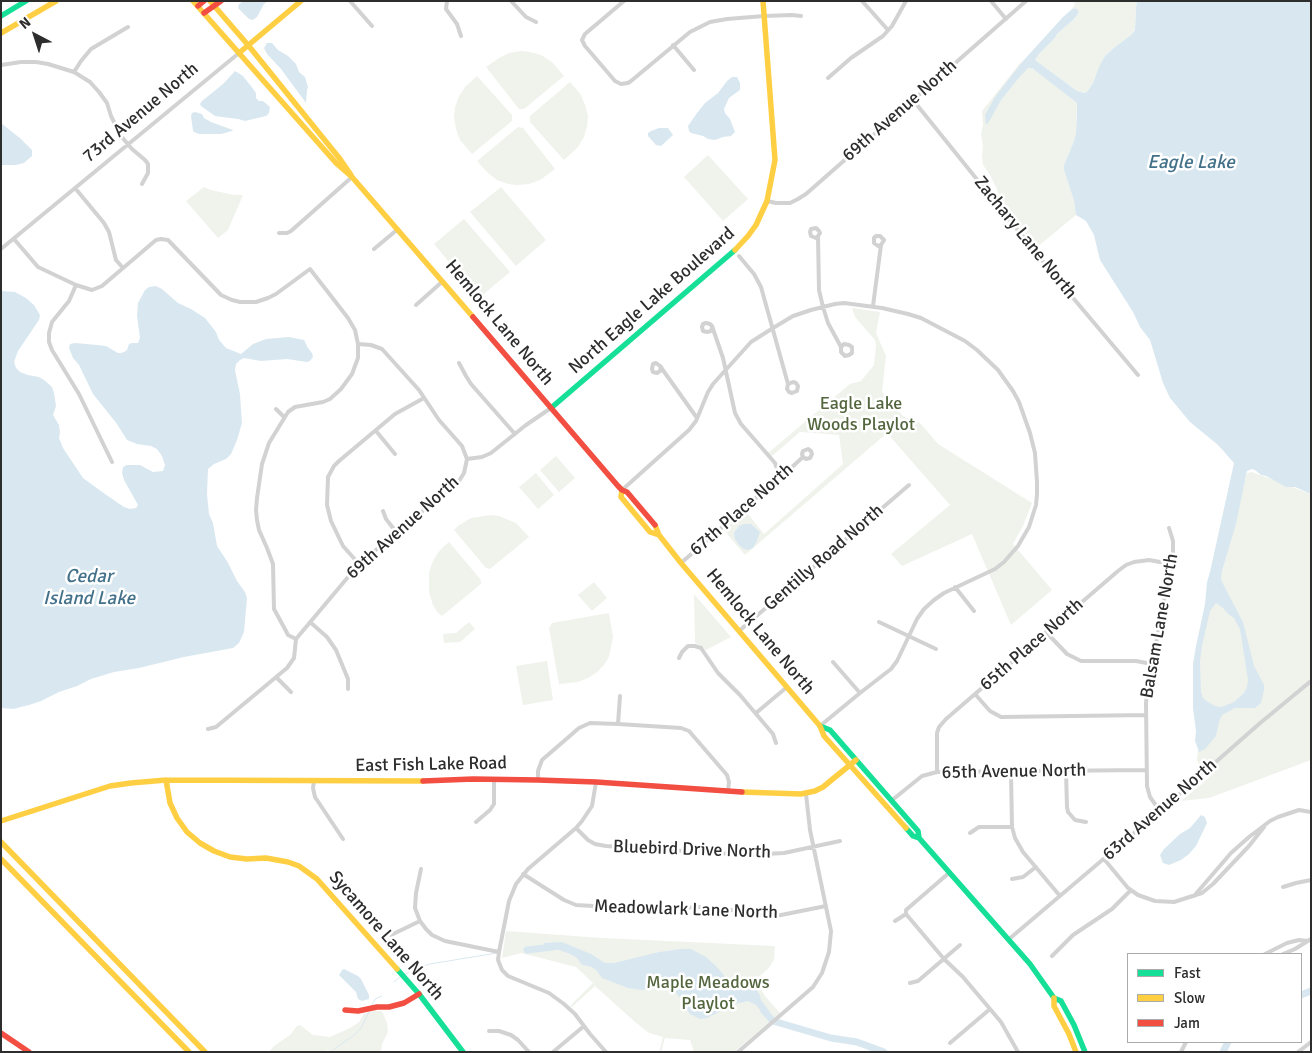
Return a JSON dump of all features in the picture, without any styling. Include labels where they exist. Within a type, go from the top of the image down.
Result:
[{"type":"main road","points":[[1,16],[26,1]]},
{"type":"main road","points":[[1,33],[56,1]]},
{"type":"main road","name":"Hemlock Lane North","points":[[193,1],[336,163],[352,177],[398,229],[622,490],[622,497],[650,532],[659,535],[820,726],[824,736],[912,836],[919,838],[950,872],[1035,971],[1054,998],[1061,1001],[1085,1052]]},
{"type":"main road","points":[[198,6],[204,1]]},
{"type":"main road","points":[[204,13],[212,3],[221,1]]},
{"type":"main road","name":"73rd Avenue North","points":[[239,53],[301,1]]},
{"type":"main road","name":"North Eagle Lake Boulevard","points":[[552,408],[734,251],[756,224],[767,200],[774,160],[763,1]]},
{"type":"main road","name":"Hemlock Lane North","points":[[212,3],[340,159],[352,177]]},
{"type":"main road","name":"Hemlock Lane North","points":[[820,726],[830,730],[918,831],[919,838]]},
{"type":"main road","name":"East Fish Lake Road","points":[[1,821],[110,786],[166,780],[412,782],[494,779],[596,782],[806,794],[824,787],[856,760]]},
{"type":"main road","name":"Sycamore Lane North","points":[[166,780],[173,811],[190,835],[200,843],[222,855],[238,858],[266,858],[288,862],[308,872],[324,886],[419,994],[464,1052]]},
{"type":"main road","points":[[1,842],[205,1052]]},
{"type":"main road","points":[[1,860],[188,1052]]},
{"type":"main road","points":[[344,1010],[358,1012],[377,1007],[389,1007],[404,1003],[419,994]]},
{"type":"main road","name":"Hemlock Lane North","points":[[1054,998],[1054,1006],[1076,1052]]},
{"type":"main road","points":[[1,1033],[29,1052]]},
{"type":"street","points":[[350,1],[372,26]]},
{"type":"street","points":[[447,1],[446,9],[457,24],[460,36]]},
{"type":"street","points":[[624,1],[586,34],[582,40],[585,46],[618,83],[622,84],[628,83],[693,30],[710,22],[764,16],[801,16]]},
{"type":"street","points":[[862,1],[888,30]]},
{"type":"street","points":[[828,78],[888,30],[906,1]]},
{"type":"street","points":[[991,1],[1006,19]]},
{"type":"street","name":"69th Avenue North","points":[[767,200],[776,203],[790,202],[806,194],[1026,1]]},
{"type":"street","points":[[514,2],[526,17],[536,22]]},
{"type":"street","points":[[74,72],[91,49],[128,27]]},
{"type":"street","points":[[673,46],[694,70]]},
{"type":"street","name":"73rd Avenue North","points":[[1,249],[239,53]]},
{"type":"street","points":[[1,65],[36,62],[61,67],[84,78],[99,92],[107,103],[118,131],[148,164],[148,173],[142,184]]},
{"type":"street","name":"Zachary Lane North","points":[[913,100],[1058,280],[1138,375]]},
{"type":"street","points":[[279,233],[291,231],[352,177]]},
{"type":"street","points":[[75,188],[104,223],[109,232],[116,260],[123,268]]},
{"type":"street","points":[[374,249],[398,229]]},
{"type":"street","points":[[818,236],[819,290],[828,323],[841,347]]},
{"type":"street","points":[[14,239],[38,267],[90,290],[102,286],[156,240],[161,239],[168,240],[221,295],[240,302],[256,302],[268,298],[310,269],[352,325],[358,344],[358,358],[352,374],[336,394],[323,402],[295,407],[288,412],[269,443],[264,457],[256,510],[259,530],[268,548],[272,564],[274,609],[288,635],[296,639]]},
{"type":"street","points":[[873,306],[882,245]]},
{"type":"street","points":[[739,256],[759,282],[763,292],[788,384]]},
{"type":"street","points":[[416,305],[443,281]]},
{"type":"street","points":[[76,285],[67,304],[52,322],[48,333],[48,342],[79,394],[112,462]]},
{"type":"street","points":[[622,490],[693,426],[712,384],[752,342],[773,328],[802,313],[844,303],[896,310],[921,318],[953,334],[978,350],[998,370],[1019,402],[1035,453],[1036,505],[1028,527],[1018,546],[1004,562],[990,572],[944,592],[924,609],[891,669],[820,726]]},
{"type":"street","points":[[712,328],[720,349],[733,407],[738,419],[775,463],[779,474]]},
{"type":"street","points":[[358,344],[371,344],[382,349],[462,446],[467,459]]},
{"type":"street","points":[[459,363],[469,380],[515,434]]},
{"type":"street","points":[[661,367],[697,418]]},
{"type":"street","points":[[359,564],[343,546],[331,521],[327,505],[328,477],[334,466],[400,411],[424,398]]},
{"type":"street","name":"69th Avenue North","points":[[208,729],[216,727],[287,668],[293,661],[296,639],[359,564],[458,481],[466,469],[467,459],[482,457],[491,453],[529,422],[552,408]]},
{"type":"street","points":[[276,409],[284,416]]},
{"type":"street","points":[[376,431],[396,454]]},
{"type":"street","name":"67th Place North","points":[[682,562],[773,483],[779,474],[791,468],[803,457]]},
{"type":"street","name":"Gentilly Road North","points":[[740,631],[909,485]]},
{"type":"street","points":[[383,511],[386,519],[397,532]]},
{"type":"street","name":"Balsam Lane North","points":[[1160,812],[1148,792],[1146,715],[1147,690],[1174,547],[1169,528]]},
{"type":"street","name":"65th Place North","points":[[937,772],[937,738],[939,728],[946,719],[1126,565],[1149,560],[1171,564]]},
{"type":"street","points":[[955,586],[974,611]]},
{"type":"street","points":[[310,622],[327,637],[336,650],[348,679],[348,689]]},
{"type":"street","points":[[880,622],[936,649]]},
{"type":"street","points":[[1046,632],[1067,654],[1081,661],[1120,661],[1152,664]]},
{"type":"street","points":[[679,658],[688,646],[701,648],[718,673],[740,695],[773,734],[776,743]]},
{"type":"street","points":[[834,662],[860,692]]},
{"type":"street","points":[[276,677],[291,692]]},
{"type":"street","name":"63rd Avenue North","points":[[1008,940],[1311,681]]},
{"type":"street","points":[[756,714],[787,687]]},
{"type":"street","points":[[975,694],[990,711],[1002,717],[1146,715]]},
{"type":"street","points":[[618,724],[620,696]]},
{"type":"street","points":[[538,780],[539,765],[542,760],[579,728],[590,723],[618,724],[681,728],[688,731],[726,773],[729,782],[728,791]]},
{"type":"street","name":"65th Avenue North","points":[[891,801],[922,776],[937,772],[1146,770]]},
{"type":"street","points":[[1066,771],[1068,812],[1075,820],[1086,822]]},
{"type":"street","points":[[1011,772],[1012,826],[1018,845],[1060,896]]},
{"type":"street","points":[[476,822],[494,804],[494,779]]},
{"type":"street","points":[[314,781],[315,797],[343,839]]},
{"type":"street","points":[[596,782],[592,806],[588,815],[524,874],[516,884],[512,892],[499,952],[500,965],[505,974],[512,979],[549,993],[559,1000],[569,1008],[606,1052]]},
{"type":"street","points":[[738,1052],[809,992],[817,982],[826,962],[831,942],[831,931],[808,817],[806,794]]},
{"type":"street","points":[[1193,896],[1231,853],[1274,819],[1299,810],[1311,812]]},
{"type":"street","points":[[970,832],[979,827],[1012,826]]},
{"type":"street","points":[[1104,859],[1122,882],[1131,890],[1146,899],[1174,902],[1202,893],[1213,884],[1264,827]]},
{"type":"street","name":"Bluebird Drive North","points":[[576,828],[588,840],[595,844],[606,846],[757,856],[784,853],[840,841]]},
{"type":"street","points":[[1012,879],[1023,877],[1036,867]]},
{"type":"street","points":[[421,870],[415,900],[420,920],[426,929],[438,939],[499,952]]},
{"type":"street","points":[[895,921],[906,914],[906,910],[950,872]]},
{"type":"street","name":"Meadowlark Lane North","points":[[524,874],[564,900],[576,905],[647,909],[700,907],[726,909],[766,916],[776,916],[826,906]]},
{"type":"street","points":[[1283,888],[1311,880]]},
{"type":"street","points":[[1052,956],[1073,935],[1112,909],[1131,890]]},
{"type":"street","points":[[906,914],[990,1009],[1005,1029],[1018,1052]]},
{"type":"street","points":[[391,935],[420,920]]},
{"type":"street","points":[[1267,953],[1287,943],[1309,940]]},
{"type":"street","points":[[1285,953],[1309,940]]},
{"type":"street","points":[[910,983],[918,981],[960,945]]},
{"type":"street","points":[[950,1043],[990,1009]]},
{"type":"street","points":[[553,1052],[584,1026]]},
{"type":"street","points":[[489,1030],[511,1035],[529,1052]]},
{"type":"street","points":[[1298,1052],[1311,1042]]},
{"type":"green space","points":[[1073,1],[1137,1],[1135,29],[1131,35],[1105,56],[1093,83],[1087,92],[1084,93],[1077,91],[1035,60],[1057,34],[1078,14],[1075,8],[1072,9],[1075,4]]},
{"type":"green space","points":[[521,51],[541,55],[552,62],[564,76],[524,109],[519,109],[486,67],[509,53]]},
{"type":"green space","points":[[1021,62],[1037,71],[1077,103],[1076,133],[1064,165],[1076,215],[1036,248],[999,204],[997,189],[983,165],[982,157],[982,111]]},
{"type":"green space","points":[[477,76],[512,115],[512,121],[472,154],[460,140],[454,117],[459,96],[465,87]]},
{"type":"green space","points":[[570,82],[581,95],[588,116],[584,137],[578,147],[564,160],[530,122],[530,116]]},
{"type":"green space","points":[[518,127],[523,128],[555,169],[540,180],[529,184],[508,184],[497,180],[477,161]]},
{"type":"green space","points":[[708,155],[748,199],[723,221],[684,177]]},
{"type":"green space","points":[[204,187],[234,195],[243,195],[228,230],[218,238],[186,201]]},
{"type":"green space","points":[[501,187],[546,240],[516,266],[470,212]]},
{"type":"green space","points":[[464,219],[510,272],[479,298],[434,244]]},
{"type":"green space","name":"Eagle Lake Woods Playlot","points":[[852,308],[880,312],[876,333],[886,356],[882,392],[903,416],[920,423],[938,444],[1032,503],[1023,526],[1013,544],[1052,590],[1011,625],[972,534],[902,566],[891,554],[950,505],[887,433],[745,555],[723,529],[745,510],[764,534],[843,464],[839,435],[800,432],[772,456],[768,453],[850,384],[861,381],[874,365],[875,340],[855,317]]},
{"type":"green space","points":[[556,456],[575,478],[559,492],[540,470]]},
{"type":"green space","points":[[1252,472],[1311,494],[1311,760],[1209,798],[1181,801],[1210,777],[1197,761],[1200,724],[1199,653],[1210,598],[1221,575],[1247,473]]},
{"type":"green space","points":[[536,473],[554,495],[538,509],[519,487]]},
{"type":"green space","points":[[491,515],[516,523],[529,537],[490,569],[486,568],[454,530],[471,518]]},
{"type":"green space","points":[[449,542],[481,580],[481,584],[442,616],[433,605],[429,592],[429,573],[437,554]]},
{"type":"green space","points":[[594,582],[607,598],[592,611],[578,595]]},
{"type":"green space","points":[[694,594],[731,637],[706,650],[695,643]]},
{"type":"green space","points":[[609,613],[613,637],[609,657],[604,665],[588,678],[578,682],[559,684],[549,628],[552,623]]},
{"type":"green space","points":[[469,622],[475,629],[460,642],[444,643],[443,634],[456,633]]},
{"type":"green space","points":[[547,661],[553,700],[523,705],[516,666]]},
{"type":"green space","name":"Maple Meadows Playlot","points":[[506,931],[602,938],[775,946],[774,960],[768,969],[756,979],[765,996],[780,1013],[734,1052],[694,1052],[690,1040],[665,1038],[661,1052],[659,1052],[663,1037],[649,1033],[595,986],[572,1007],[570,1006],[593,983],[576,967],[521,953],[502,958]]},
{"type":"green space","points":[[382,1011],[387,1023],[388,1032],[382,1044],[381,1052],[331,1052],[328,1050],[323,1052],[269,1052],[274,1046],[290,1035],[297,1026],[300,1025],[313,1035],[330,1037],[350,1028],[359,1022],[364,1014]]},
{"type":"water","points":[[244,1],[268,1],[253,20],[249,19],[238,8],[239,4]]},
{"type":"water","name":"Eagle Lake","points":[[1137,1],[1311,1],[1311,494],[1295,487],[1286,487],[1255,470],[1247,471],[1236,524],[1221,580],[1243,622],[1254,666],[1264,685],[1264,690],[1261,703],[1255,708],[1235,708],[1222,715],[1216,736],[1205,749],[1199,752],[1195,741],[1193,664],[1205,604],[1207,582],[1234,463],[1218,445],[1190,422],[1170,398],[1163,383],[1150,340],[1140,327],[1133,312],[1100,260],[1094,235],[1086,221],[1076,215],[1064,165],[1076,133],[1077,103],[1032,68],[1028,68],[1001,100],[986,125],[985,115],[995,97],[1023,61],[1063,17],[1075,8],[1078,10],[1078,14],[1057,34],[1035,60],[1077,91],[1087,92],[1105,56],[1135,30]],"holes":[[[1216,603],[1234,618],[1240,629],[1248,680],[1244,693],[1234,702],[1221,707],[1215,706],[1203,698],[1201,692],[1200,661],[1210,611]]]},
{"type":"water","points":[[267,43],[272,43],[278,50],[288,56],[296,64],[299,72],[305,77],[308,87],[306,103],[281,69],[267,54],[264,48]]},
{"type":"water","points":[[235,71],[243,76],[254,90],[256,98],[270,107],[269,113],[266,116],[245,121],[215,116],[201,106],[202,101],[223,84]]},
{"type":"water","points":[[732,77],[737,77],[740,83],[740,90],[729,98],[724,109],[735,132],[731,136],[715,140],[691,133],[688,126],[697,113]]},
{"type":"water","points":[[195,112],[202,114],[204,118],[211,122],[233,130],[221,134],[199,134],[194,132],[191,116]]},
{"type":"water","points":[[1,123],[32,150],[32,156],[24,163],[1,165]]},
{"type":"water","points":[[659,128],[668,128],[673,135],[661,146],[656,145],[648,136],[648,133]]},
{"type":"water","name":"Cedar Island Lake","points":[[156,286],[178,303],[205,318],[226,348],[241,354],[253,344],[266,339],[289,337],[304,340],[312,353],[313,357],[307,362],[287,359],[261,361],[244,358],[236,364],[235,370],[240,394],[242,423],[231,454],[208,469],[207,494],[209,514],[213,523],[217,546],[247,598],[244,632],[239,643],[233,648],[114,672],[91,679],[29,705],[13,709],[1,708],[1,291],[15,292],[26,298],[34,305],[40,315],[39,320],[18,351],[14,362],[20,372],[39,377],[52,387],[56,406],[53,415],[59,425],[59,438],[63,448],[83,478],[124,507],[130,509],[136,508],[138,505],[124,480],[123,467],[127,465],[140,465],[153,472],[163,471],[165,465],[162,456],[157,449],[151,446],[127,440],[93,394],[69,348],[70,344],[75,343],[97,345],[106,346],[121,353],[127,350],[129,344],[138,343],[140,338],[137,316],[138,303],[145,290]]},
{"type":"water","points":[[751,524],[760,532],[753,548],[748,550],[739,545],[734,533],[739,526]]},
{"type":"water","points":[[1201,815],[1205,817],[1207,823],[1196,846],[1181,860],[1169,865],[1163,863],[1160,855],[1164,849],[1180,834],[1190,828]]},
{"type":"water","points":[[562,942],[591,954],[605,963],[614,963],[659,952],[691,949],[706,957],[732,985],[750,981],[770,1012],[769,1017],[764,1015],[756,1005],[748,1001],[735,1004],[707,1018],[700,1019],[690,1014],[674,990],[668,987],[642,990],[628,988],[602,978],[592,967],[582,965],[577,958],[570,954],[559,950],[544,949],[544,943]]},
{"type":"water","points":[[344,969],[361,979],[369,999],[362,1001],[358,999],[356,992],[339,975]]},
{"type":"waterway","points":[[527,950],[553,947]]},
{"type":"waterway","points":[[404,975],[419,967],[430,964],[497,953]]},
{"type":"waterway","points":[[394,982],[400,977]]},
{"type":"waterway","points":[[1302,995],[1311,991]]},
{"type":"waterway","points":[[371,1007],[375,999],[382,996]]},
{"type":"waterway","points":[[334,1049],[361,1028],[370,1010]]},
{"type":"waterway","points":[[764,1011],[773,1021],[831,1038],[857,1042],[884,1052]]},
{"type":"waterway","points":[[1223,1052],[1228,1043]]},
{"type":"traffic: fast","points":[[1,16],[26,1]]},
{"type":"traffic: fast","points":[[551,408],[735,250]]},
{"type":"traffic: fast","points":[[820,726],[830,730],[918,831],[919,838]]},
{"type":"traffic: fast","points":[[906,828],[913,836],[919,838],[1030,964],[1054,998],[1061,1001],[1074,1025],[1085,1052]]},
{"type":"traffic: fast","points":[[397,969],[419,994],[463,1052]]},
{"type":"traffic: slow","points":[[1,33],[56,1]]},
{"type":"traffic: slow","points":[[193,1],[336,163],[352,177],[473,317]]},
{"type":"traffic: slow","points":[[210,1],[248,45],[351,175]]},
{"type":"traffic: slow","points":[[239,53],[301,1]]},
{"type":"traffic: slow","points":[[735,250],[756,225],[767,201],[775,160],[763,1]]},
{"type":"traffic: slow","points":[[622,490],[621,497],[650,532],[659,535]]},
{"type":"traffic: slow","points":[[655,525],[659,535],[681,563],[820,726],[824,736],[906,828]]},
{"type":"traffic: slow","points":[[742,792],[801,794],[815,791],[823,787],[856,760]]},
{"type":"traffic: slow","points":[[166,780],[170,803],[177,818],[187,832],[200,843],[230,857],[247,859],[266,858],[299,866],[317,879],[397,969]]},
{"type":"traffic: slow","points":[[1,821],[110,786],[131,783],[166,780],[423,781]]},
{"type":"traffic: slow","points":[[1,842],[205,1052]]},
{"type":"traffic: slow","points":[[1,859],[189,1052]]},
{"type":"traffic: slow","points":[[1054,998],[1054,1006],[1076,1052]]},
{"type":"traffic: jam","points":[[198,6],[204,1]]},
{"type":"traffic: jam","points":[[204,13],[221,1]]},
{"type":"traffic: jam","points":[[473,317],[618,486],[627,492],[655,525]]},
{"type":"traffic: jam","points":[[423,781],[473,779],[538,780],[742,792]]},
{"type":"traffic: jam","points":[[345,1010],[358,1011],[377,1007],[389,1007],[404,1003],[419,994]]},
{"type":"traffic: jam","points":[[1,1033],[29,1052]]}]
